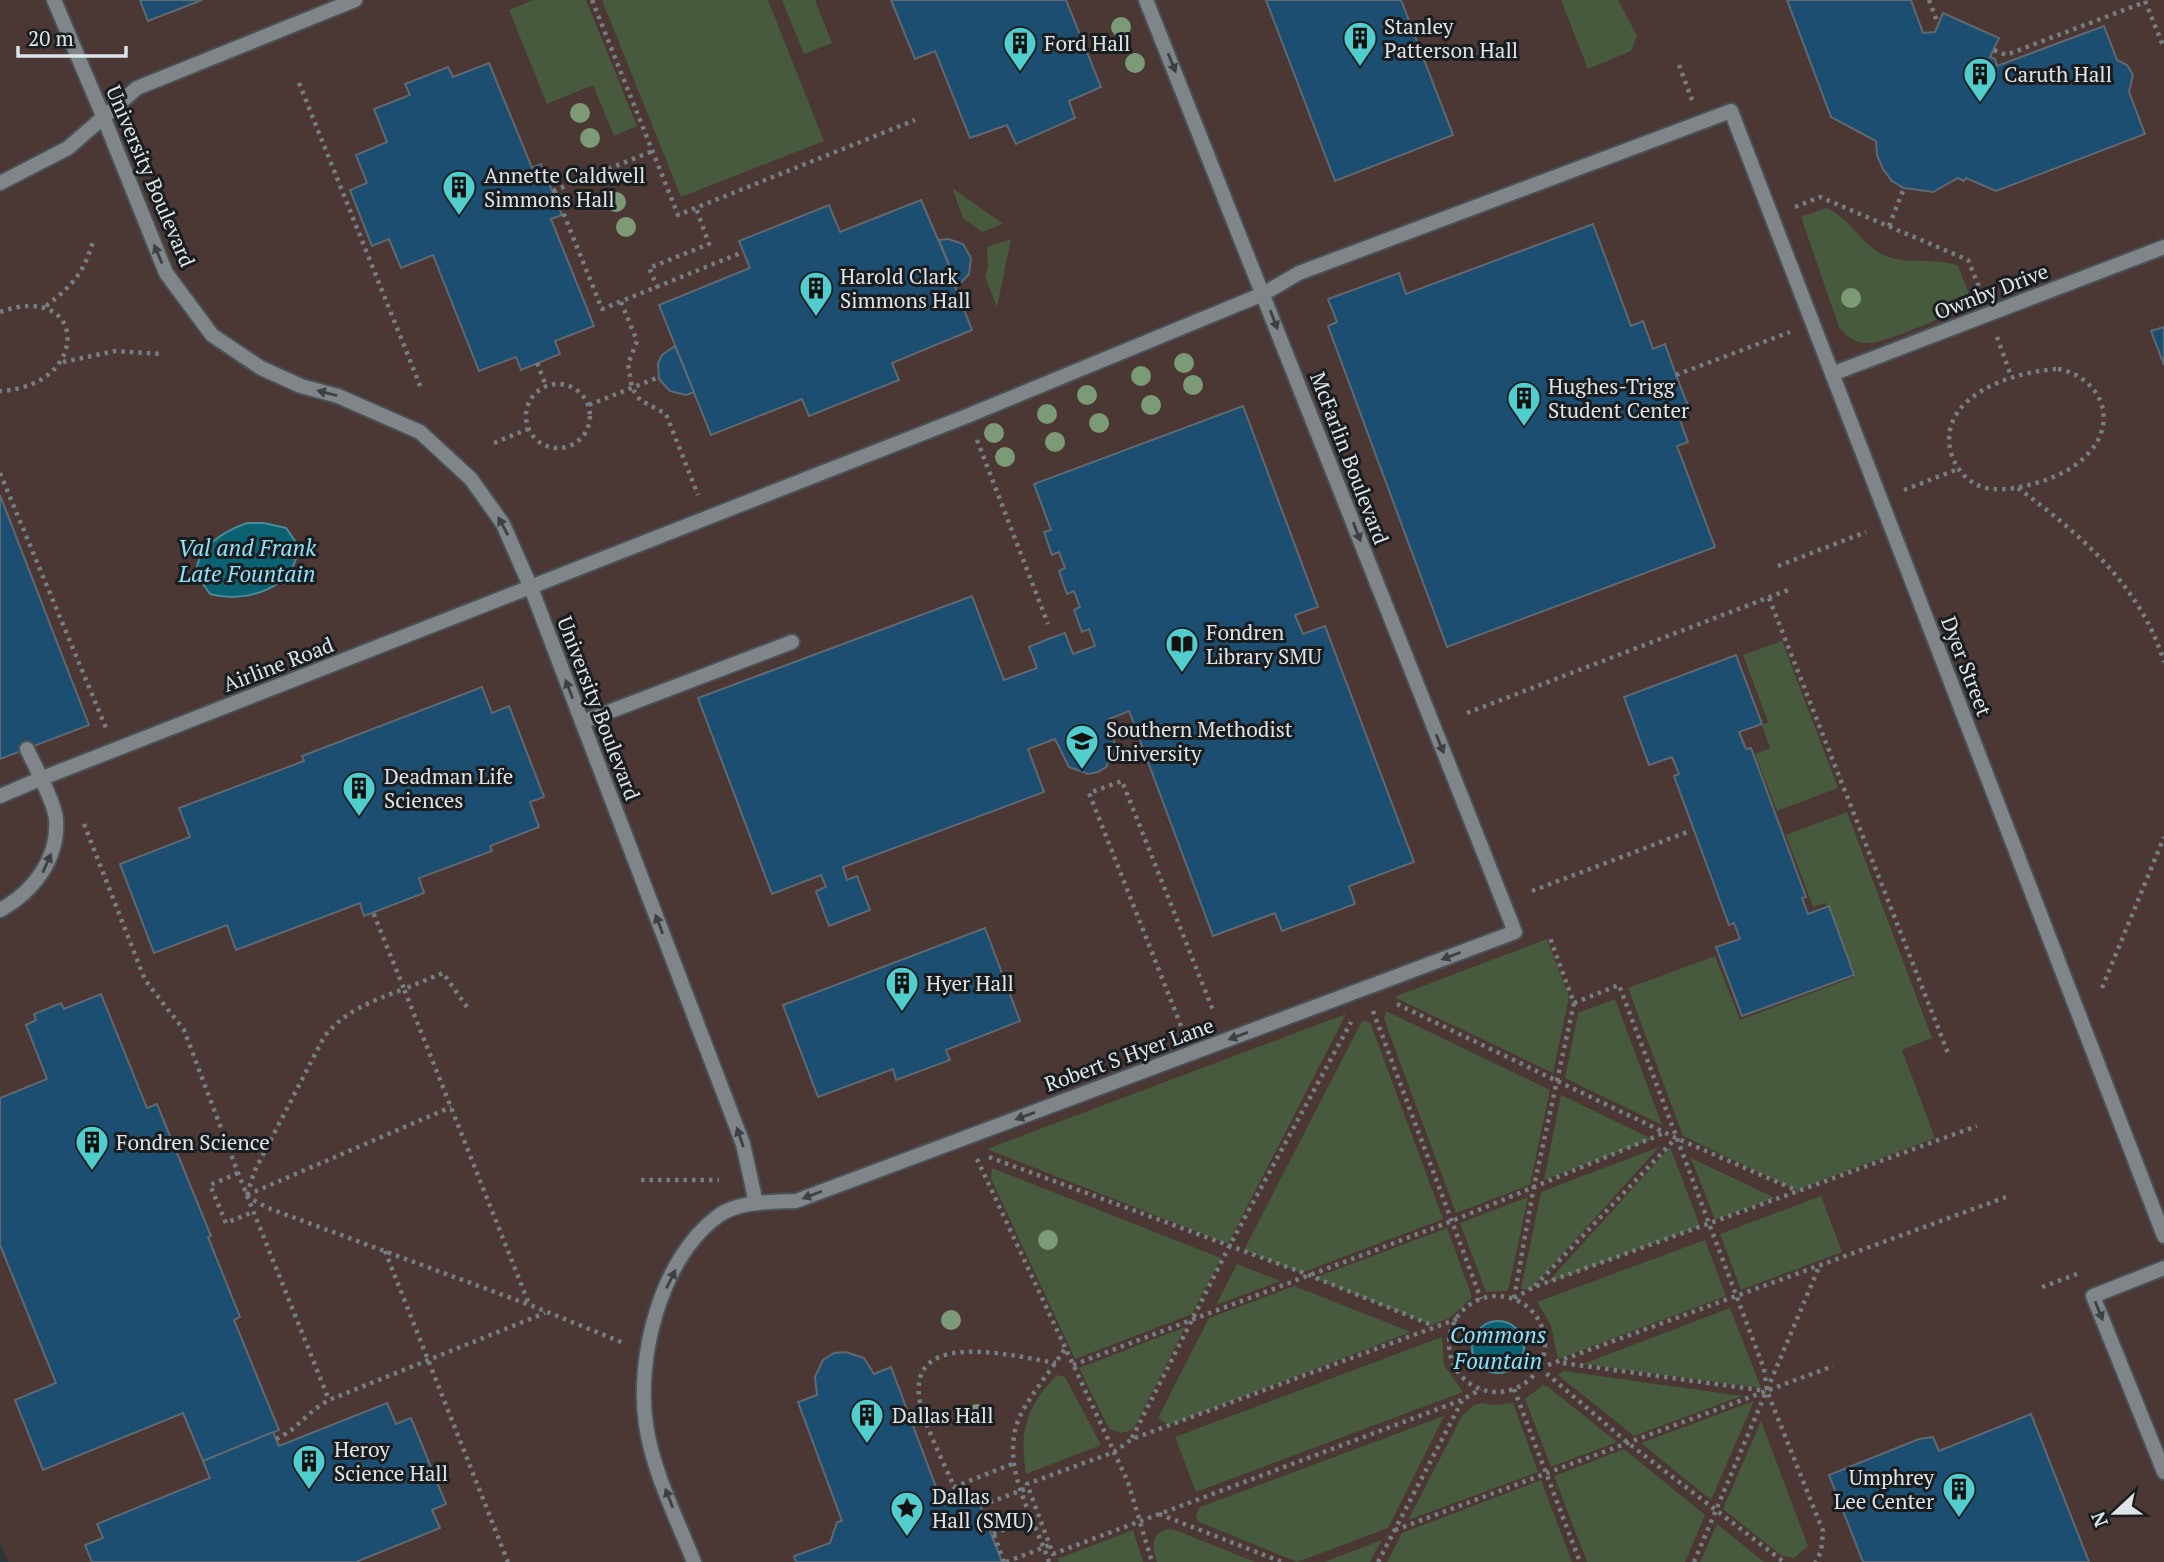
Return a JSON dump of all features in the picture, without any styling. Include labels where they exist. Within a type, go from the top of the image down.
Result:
[{"type":"street","name":"University Boulevard","points":[[54,0],[166,273],[212,335],[261,368],[301,386],[338,396],[420,432],[471,479],[495,512],[531,588],[743,1144],[756,1203]]},
{"type":"street","points":[[0,183],[68,148],[137,88],[355,0]]},
{"type":"street","name":"McFarlin Boulevard","points":[[1146,0],[1515,932]]},
{"type":"street","name":"Airline Road","points":[[0,796],[967,416],[1263,294],[1299,273],[1731,111]]},
{"type":"street","name":"Dyer Street","points":[[1731,111],[2164,1236]]},
{"type":"street","name":"Ownby Drive","points":[[1832,373],[2164,247]]},
{"type":"street","points":[[582,722],[792,642]]},
{"type":"street","points":[[0,910],[20,900],[41,877],[53,848],[56,817],[27,748]]},
{"type":"street","name":"Robert S Hyer Lane","points":[[756,1203],[796,1201],[1515,932]]},
{"type":"street","points":[[694,1562],[658,1470],[646,1428],[643,1394],[646,1352],[664,1294],[691,1243],[719,1214],[756,1203]]},
{"type":"street","points":[[2164,1268],[2093,1296],[2164,1472]]},
{"type":"path","points":[[592,0],[678,215],[915,120]]},
{"type":"path","points":[[1929,0],[1938,24]]},
{"type":"path","points":[[1994,50],[2006,55],[2145,1],[2164,48]]},
{"type":"path","points":[[1679,65],[1701,122]]},
{"type":"path","points":[[299,83],[421,388]]},
{"type":"path","points":[[653,151],[553,191],[603,309],[743,252]]},
{"type":"path","points":[[1889,226],[1904,188]]},
{"type":"path","points":[[1771,216],[1820,197],[1968,261],[2011,376]]},
{"type":"path","points":[[657,288],[649,268],[709,244],[696,208]]},
{"type":"path","points":[[354,221],[361,218]]},
{"type":"path","points":[[0,312],[19,307],[46,306],[69,289],[85,268],[94,238]]},
{"type":"path","points":[[621,302],[637,341],[628,364],[632,388],[640,400],[666,414],[708,518]]},
{"type":"path","points":[[46,306],[61,318],[67,333],[68,347],[62,362]]},
{"type":"path","points":[[1676,375],[1813,324]]},
{"type":"path","points":[[0,391],[31,385],[62,362],[115,351],[162,354]]},
{"type":"path","points":[[537,363],[546,386]]},
{"type":"path","points":[[2034,370],[2073,372],[2095,390],[2102,403],[2104,419],[2092,449],[2079,461],[2048,480],[2018,488],[1984,487],[1958,469],[1950,446],[1950,430],[1956,415],[1980,392],[2011,376],[2034,370]]},
{"type":"path","points":[[589,405],[659,377]]},
{"type":"path","points":[[546,386],[572,386],[589,405],[587,431],[581,439],[566,448],[540,443],[528,429],[528,403],[546,386]]},
{"type":"path","points":[[967,416],[1048,624]]},
{"type":"path","points":[[494,443],[528,429]]},
{"type":"path","points":[[1880,499],[1958,469]]},
{"type":"path","points":[[0,473],[115,750]]},
{"type":"path","points":[[2018,488],[2088,545],[2132,593],[2164,662]]},
{"type":"path","points":[[1778,566],[1889,523]]},
{"type":"path","points":[[1467,713],[1787,590]]},
{"type":"path","points":[[1769,598],[1948,1053]]},
{"type":"path","points":[[1181,1026],[1089,793],[1122,781],[1214,1013]]},
{"type":"path","points":[[82,817],[145,980],[184,1030],[246,1196],[329,1400]]},
{"type":"path","points":[[1532,891],[1690,831]]},
{"type":"path","points":[[2102,988],[2164,837]]},
{"type":"path","points":[[373,912],[530,1305]]},
{"type":"path","points":[[1514,1298],[1534,1186],[1574,1003],[1550,938]]},
{"type":"path","points":[[246,1196],[254,1172],[324,1037],[335,1023],[352,1010],[443,973],[467,1007]]},
{"type":"path","points":[[1574,1003],[1619,985],[1764,1369],[1767,1391],[1823,1531],[1821,1552],[1815,1562]]},
{"type":"path","points":[[1390,1000],[1676,1138],[1798,1191]]},
{"type":"path","points":[[1371,1007],[1480,1299]]},
{"type":"path","points":[[1132,1439],[1230,1245],[1357,1012]]},
{"type":"path","points":[[246,1196],[452,1107]]},
{"type":"path","points":[[1514,1298],[1531,1310],[1541,1327],[1545,1347],[1540,1368],[1514,1389],[1500,1392],[1480,1390],[1463,1378],[1452,1362],[1449,1342],[1457,1319],[1467,1307],[1480,1299],[1514,1298],[1534,1287],[1977,1126]]},
{"type":"path","points":[[1073,1365],[1452,1221],[1665,1132]]},
{"type":"path","points":[[1534,1287],[1676,1138]]},
{"type":"path","points":[[1152,1562],[1128,1482],[974,1157],[981,1154],[1230,1245],[1434,1326]]},
{"type":"path","points":[[237,1173],[210,1185],[226,1223],[253,1212]]},
{"type":"path","points":[[641,1180],[719,1180]]},
{"type":"path","points":[[246,1196],[268,1208],[530,1305],[646,1352]]},
{"type":"path","points":[[1540,1368],[1562,1363],[2006,1197]]},
{"type":"path","points":[[385,1251],[508,1562]]},
{"type":"path","points":[[1694,1562],[1820,1267]]},
{"type":"path","points":[[276,1439],[294,1431],[318,1406],[329,1400],[545,1312]]},
{"type":"path","points":[[1457,1319],[1132,1439],[1114,1452],[1027,1484],[1028,1488],[1053,1554],[1480,1390]]},
{"type":"path","points":[[1012,1464],[954,1487],[920,1402],[922,1375],[939,1356],[963,1349],[1056,1363]]},
{"type":"path","points":[[1049,1562],[1012,1464],[1013,1437],[1021,1415],[1066,1349]]},
{"type":"path","points":[[1562,1363],[1767,1391]]},
{"type":"path","points":[[1395,1530],[1833,1366]]},
{"type":"path","points":[[1540,1368],[1628,1443],[1784,1562]]},
{"type":"path","points":[[1514,1389],[1580,1562]]},
{"type":"path","points":[[1378,1562],[1462,1399]]},
{"type":"path","points":[[1028,1488],[982,1505],[993,1536],[1005,1562],[1050,1545]]},
{"type":"path","points":[[1159,1514],[1282,1562]]},
{"type":"path","points":[[993,1536],[1039,1516]]},
{"type":"shaded area","name":"Southern Methodist University","points":[[0,0],[2164,0],[2164,1562],[8,1562],[0,1543]]},
{"type":"green space","points":[[533,0],[586,0],[637,126],[614,136],[593,85],[547,104],[509,10]]},
{"type":"green space","points":[[602,0],[768,0],[824,141],[681,197]]},
{"type":"green space","points":[[782,0],[815,0],[832,43],[804,54]]},
{"type":"green space","points":[[1561,0],[1618,0],[1637,36],[1631,51],[1588,69]]},
{"type":"green space","points":[[952,188],[1003,224],[982,232],[963,218]]},
{"type":"green space","points":[[1826,208],[1835,212],[1868,244],[1884,255],[1903,260],[1958,266],[1973,304],[1888,339],[1866,343],[1851,338],[1839,327],[1801,217]]},
{"type":"green space","points":[[1011,239],[997,307],[985,277],[988,266],[987,247]]},
{"type":"green space","points":[[1782,641],[1838,788],[1777,811],[1755,754],[1770,748],[1762,725],[1768,722],[1743,655]]},
{"type":"green space","points":[[1847,812],[1932,1038],[1902,1050],[1935,1138],[1796,1190],[1683,1136],[1628,988],[1715,956],[1740,1020],[1854,977],[1826,903],[1813,907],[1786,835]]},
{"type":"green space","points":[[1547,939],[1569,997],[1553,1073],[1394,997]]},
{"type":"green space","points":[[1615,999],[1662,1125],[1565,1078],[1578,1013]]},
{"type":"green space","points":[[1386,1011],[1550,1090],[1530,1185],[1456,1213],[1384,1019]]},
{"type":"green space","points":[[1346,1014],[1228,1244],[987,1149]]},
{"type":"green space","points":[[1362,1021],[1370,1022],[1443,1219],[1301,1273],[1244,1250]]},
{"type":"green space","points":[[1561,1095],[1652,1139],[1544,1180]]},
{"type":"green space","points":[[1659,1147],[1530,1290],[1521,1289],[1541,1192]]},
{"type":"green space","points":[[1670,1147],[1700,1226],[1547,1283]]},
{"type":"green space","points":[[1691,1158],[1775,1198],[1715,1220]]},
{"type":"green space","points":[[992,1168],[1221,1258],[1192,1314],[1075,1359],[991,1179]]},
{"type":"green space","points":[[1821,1196],[1842,1252],[1741,1290],[1720,1234]]},
{"type":"green space","points":[[1528,1197],[1509,1287],[1507,1291],[1486,1292],[1460,1223]]},
{"type":"green space","points":[[1447,1228],[1472,1297],[1450,1318],[1432,1325],[1314,1278]]},
{"type":"green space","points":[[1705,1240],[1726,1296],[1558,1359],[1551,1325],[1537,1302]]},
{"type":"green space","points":[[1237,1264],[1280,1281],[1216,1305]]},
{"type":"green space","points":[[1294,1286],[1411,1332],[1169,1425],[1158,1418],[1209,1318]]},
{"type":"green space","points":[[1730,1308],[1761,1388],[1583,1364]]},
{"type":"green space","points":[[1185,1327],[1133,1430],[1121,1433],[1109,1429],[1079,1368]]},
{"type":"green space","points":[[1442,1337],[1444,1365],[1463,1392],[1196,1492],[1175,1437]]},
{"type":"green space","points":[[1564,1371],[1742,1396],[1634,1436],[1558,1375]]},
{"type":"green space","points":[[1057,1375],[1065,1377],[1101,1445],[1026,1474],[1024,1444],[1027,1420],[1038,1398]]},
{"type":"green space","points":[[1543,1385],[1617,1442],[1551,1467],[1525,1399]]},
{"type":"green space","points":[[1754,1401],[1711,1500],[1641,1443]]},
{"type":"green space","points":[[1513,1403],[1538,1472],[1408,1520],[1462,1416],[1474,1405]]},
{"type":"green space","points":[[1444,1416],[1388,1528],[1297,1562],[1197,1521],[1196,1515],[1200,1507]]},
{"type":"green space","points":[[1761,1421],[1808,1546],[1794,1558],[1782,1556],[1723,1509]]},
{"type":"green space","points":[[1624,1449],[1705,1515],[1685,1562],[1587,1562],[1554,1476]]},
{"type":"green space","points":[[1541,1480],[1572,1562],[1387,1562],[1402,1533]]},
{"type":"green space","points":[[1717,1524],[1764,1562],[1700,1562]]},
{"type":"green space","points":[[1171,1529],[1255,1562],[1157,1562],[1154,1540],[1159,1533]]},
{"type":"green space","points":[[1133,1530],[1143,1562],[1059,1562],[1057,1559]]},
{"type":"green space","points":[[1382,1540],[1370,1562],[1324,1562]]},
{"type":"water","name":"Val and Frank Late Fountain","points":[[247,523],[264,523],[286,528],[298,545],[296,560],[279,582],[267,589],[239,597],[210,594],[196,574],[201,556],[213,541]]},
{"type":"water","name":"Commons Fountain","points":[[1498,1321],[1508,1323],[1516,1329],[1522,1337],[1522,1357],[1516,1365],[1508,1371],[1498,1373],[1488,1371],[1480,1365],[1474,1357],[1472,1347],[1474,1337],[1480,1329],[1488,1323]]},
{"type":"building","points":[[140,0],[202,0],[148,21]]},
{"type":"building","name":"Ford Hall","points":[[891,0],[1066,0],[1101,87],[1069,101],[1075,118],[1016,144],[1007,125],[970,138],[935,51],[915,59]]},
{"type":"building","name":"Stanley Patterson Hall","points":[[1266,0],[1401,0],[1453,135],[1335,181]]},
{"type":"building","name":"Caruth Hall","points":[[1787,0],[1911,0],[1923,33],[1935,32],[1943,13],[1999,38],[1990,57],[1995,59],[1997,66],[2104,26],[2117,60],[2127,65],[2133,75],[2129,92],[2145,134],[1996,191],[1966,178],[1964,181],[1958,178],[1933,192],[1904,188],[1892,181],[1883,169],[1877,155],[1876,141],[1831,117]]},
{"type":"building","name":"Annette Caldwell Simmons Hall","points":[[489,63],[532,168],[541,164],[562,215],[551,219],[594,326],[555,341],[560,354],[521,370],[516,357],[479,371],[433,255],[401,268],[389,239],[372,246],[350,190],[367,183],[356,155],[387,142],[374,109],[410,95],[405,84],[448,67],[453,77]]},
{"type":"building","name":"Harold Clark Simmons Hall","points":[[921,200],[958,286],[955,287],[972,330],[892,363],[899,380],[809,416],[802,399],[711,435],[659,305],[750,268],[739,241],[829,205],[840,232]]},
{"type":"building","name":"Hughes-Trigg Student Center","points":[[1593,224],[1631,326],[1643,321],[1653,349],[1665,344],[1690,411],[1678,415],[1688,442],[1677,446],[1715,547],[1447,647],[1328,326],[1337,322],[1328,299],[1399,273],[1406,294]]},
{"type":"building","points":[[948,239],[963,244],[971,258],[969,274],[958,286],[939,240]]},
{"type":"building","points":[[2164,327],[2164,365],[2151,331]]},
{"type":"building","points":[[675,346],[694,392],[686,395],[670,391],[659,379],[658,363],[662,355]]},
{"type":"building","name":"Fondren Library SMU","points":[[1243,406],[1318,607],[1295,615],[1303,634],[1325,626],[1414,862],[1349,886],[1355,904],[1282,931],[1275,913],[1213,936],[1129,711],[1109,719],[1116,750],[1106,767],[1098,772],[1088,774],[1069,767],[1055,739],[1028,749],[1044,792],[843,867],[847,880],[857,876],[870,910],[829,926],[816,891],[826,887],[821,875],[772,894],[698,698],[972,596],[1004,680],[1037,668],[1029,647],[1048,639],[1065,633],[1073,654],[1095,646],[1089,629],[1082,632],[1074,610],[1080,607],[1074,591],[1067,594],[1059,571],[1065,568],[1059,552],[1052,555],[1044,532],[1051,530],[1034,484]]},
{"type":"building","points":[[0,495],[89,725],[0,759]]},
{"type":"building","points":[[1736,655],[1762,724],[1739,732],[1746,749],[1751,748],[1806,897],[1802,898],[1808,914],[1829,906],[1854,975],[1742,1016],[1716,947],[1740,939],[1734,923],[1729,925],[1674,776],[1679,774],[1672,757],[1649,765],[1624,697]]},
{"type":"building","name":"Deadman Life Sciences","points":[[482,687],[492,713],[509,706],[544,797],[530,802],[539,827],[490,846],[492,851],[419,878],[424,893],[364,916],[360,903],[236,950],[227,925],[154,953],[120,864],[190,837],[179,808],[304,761],[302,756]]},
{"type":"building","name":"Hyer Hall","points":[[985,928],[1020,1021],[946,1050],[950,1060],[896,1080],[893,1069],[818,1097],[783,1005]]},
{"type":"building","name":"Fondren Science","points":[[101,994],[147,1108],[157,1104],[211,1236],[208,1237],[240,1317],[234,1320],[279,1430],[203,1461],[183,1413],[43,1470],[15,1400],[56,1383],[0,1245],[0,1098],[47,1079],[26,1025],[36,1020],[34,1014],[61,1003],[64,1009]]},
{"type":"building","name":"Dallas Hall","points":[[846,1352],[864,1358],[874,1374],[891,1367],[936,1487],[955,1495],[956,1500],[975,1492],[1002,1562],[796,1562],[794,1556],[830,1543],[837,1522],[842,1521],[798,1402],[817,1395],[815,1377],[823,1360],[834,1353]]},
{"type":"building","name":"Heroy Science Hall","points":[[387,1403],[396,1424],[411,1418],[446,1504],[432,1510],[440,1528],[356,1562],[92,1562],[85,1545],[103,1538],[97,1524],[210,1478],[203,1461],[273,1432],[279,1446]]},
{"type":"building","name":"Umphrey Lee Center","points":[[2031,1414],[2089,1562],[1863,1562],[1829,1475],[1919,1439],[1933,1437],[1939,1451]]},
{"type":"place","name":"Stanley Patterson Hall","points":[[1360,68]]},
{"type":"place","name":"Ford Hall","points":[[1020,73]]},
{"type":"place","name":"Caruth Hall","points":[[1980,104]]},
{"type":"place","name":"Annette Caldwell Simmons Hall","points":[[459,217]]},
{"type":"place","name":"Harold Clark Simmons Hall","points":[[816,318]]},
{"type":"place","name":"Hughes-Trigg Student Center","points":[[1524,428]]},
{"type":"place","name":"Fondren Library SMU","points":[[1182,674]]},
{"type":"place","name":"Southern Methodist University","points":[[1082,771]]},
{"type":"place","name":"Deadman Life Sciences","points":[[359,818]]},
{"type":"place","name":"Hyer Hall","points":[[902,1013]]},
{"type":"place","name":"Fondren Science","points":[[92,1172]]},
{"type":"place","name":"Dallas Hall","points":[[867,1445]]},
{"type":"place","name":"Heroy Science Hall","points":[[309,1491]]},
{"type":"place","name":"Umphrey Lee Center","points":[[1959,1519]]},
{"type":"place","name":"Dallas Hall (SMU)","points":[[907,1538]]}]
